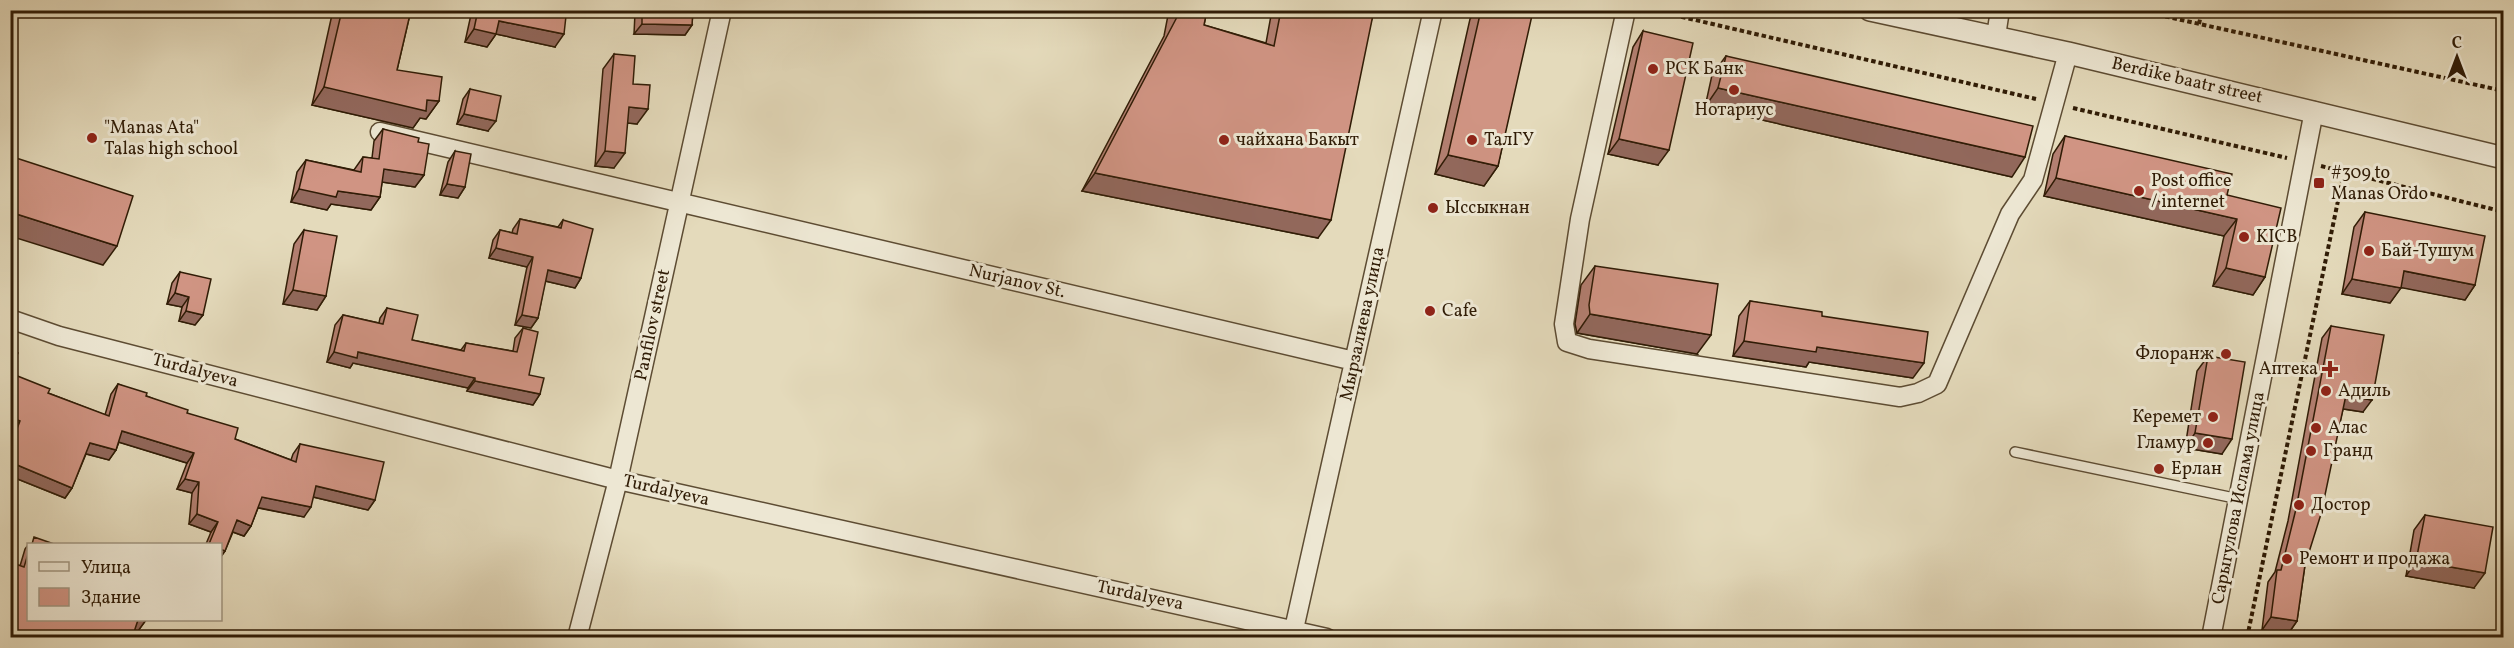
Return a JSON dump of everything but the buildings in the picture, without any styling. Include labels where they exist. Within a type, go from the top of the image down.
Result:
[{"type":"street","name":"Panfilov street","points":[[577,638],[618,480],[722,10]]},
{"type":"street","name":"Мырзалиева улица","points":[[1292,634],[1335,453],[1432,10]]},
{"type":"street","points":[[1626,10],[1580,219],[1564,324],[1567,342],[1588,349],[1900,396],[1918,393],[1937,384],[2010,214],[2033,180],[2068,53]]},
{"type":"street","name":"Berdike baatr street","points":[[1869,10],[1996,36],[2504,158]]},
{"type":"street","points":[[1996,36],[2000,10]]},
{"type":"street","name":"Сарыгулова Ислама улица","points":[[2211,638],[2314,111]]},
{"type":"street","name":"Nurjanov St.","points":[[380,132],[1354,361]]},
{"type":"street","name":"Turdalyeva","points":[[10,320],[59,336],[618,480],[1292,634],[1327,638]]},
{"type":"lane","points":[[2015,452],[2238,499]]},
{"type":"path","points":[[1652,10],[2305,162],[2504,212]]},
{"type":"path","points":[[2136,10],[2504,91]]},
{"type":"path","points":[[2199,24],[2202,10]]},
{"type":"path","points":[[2247,638],[2344,172]]},
{"type":"place","name":"РСК Банк","points":[[1653,69]]},
{"type":"place","name":"Нотариус","points":[[1734,90]]},
{"type":"place","name":"\"Manas Ata\" Talas high school","points":[[92,138]]},
{"type":"place","name":"чайхана Бакыт","points":[[1224,140]]},
{"type":"place","name":"ТалГУ","points":[[1472,140]]},
{"type":"place","name":"#309 to Manas Ordo","points":[[2319,183]]},
{"type":"place","name":"Post office / internet","points":[[2139,191]]},
{"type":"place","name":"Ыссыкнан","points":[[1433,208]]},
{"type":"place","name":"KICB","points":[[2244,237]]},
{"type":"place","name":"Бай-Тушум","points":[[2369,251]]},
{"type":"place","name":"Cafe","points":[[1430,311]]},
{"type":"place","name":"Флоранж","points":[[2226,354]]},
{"type":"place","name":"Аптека","points":[[2330,369]]},
{"type":"place","name":"Адиль","points":[[2326,391]]},
{"type":"place","name":"Керемет","points":[[2213,417]]},
{"type":"place","name":"Алас","points":[[2316,428]]},
{"type":"place","name":"Гламур","points":[[2208,443]]},
{"type":"place","name":"Гранд","points":[[2311,451]]},
{"type":"place","name":"Ерлан","points":[[2159,469]]},
{"type":"place","name":"Достор","points":[[2299,505]]},
{"type":"place","name":"Ремонт и продажа","points":[[2287,559]]}]
